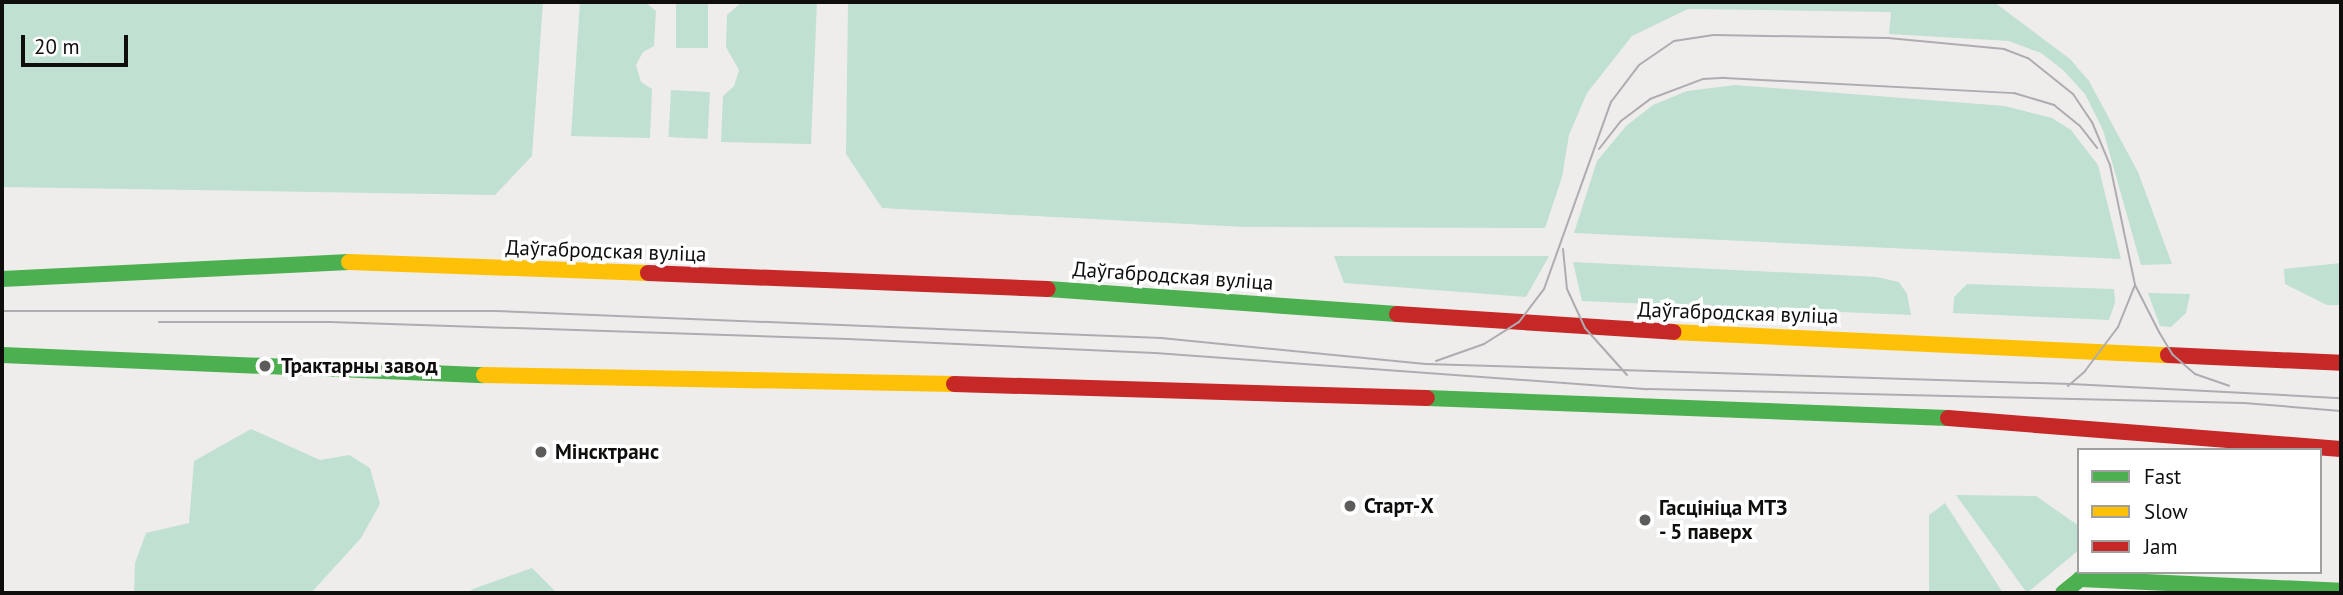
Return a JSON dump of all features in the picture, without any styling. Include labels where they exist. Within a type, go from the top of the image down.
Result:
[{"type":"main road","name":"Даўгабродская вуліца","points":[[2,279],[350,262],[1036,288],[1585,328],[2341,363]]},
{"type":"main road","points":[[2,355],[510,376],[1150,388],[1939,417],[2341,449]]},
{"type":"main road","points":[[2063,593],[2080,579],[2341,591]]},
{"type":"green space","points":[[2,2],[543,2],[532,156],[495,195],[2,187]]},
{"type":"green space","points":[[580,2],[645,2],[656,11],[654,46],[643,52],[636,65],[641,82],[652,89],[650,138],[571,136]]},
{"type":"green space","points":[[676,2],[708,2],[708,48],[676,48]]},
{"type":"green space","points":[[742,2],[817,2],[811,144],[721,142],[723,96],[734,86],[739,70],[726,47],[727,15]]},
{"type":"green space","points":[[848,2],[1994,2],[2070,59],[2089,81],[2138,172],[2172,264],[2141,265],[2103,130],[2085,94],[2063,70],[2041,53],[2009,41],[1889,34],[1891,12],[1688,9],[1632,36],[1587,93],[1569,135],[1562,177],[1545,228],[1244,227],[882,208],[846,154]]},
{"type":"green space","points":[[1735,85],[2005,106],[2052,118],[2071,130],[2098,165],[2121,259],[1574,233],[1597,161],[1626,126],[1653,105],[1687,91]]},
{"type":"green space","points":[[671,90],[710,92],[707,139],[669,137]]},
{"type":"green space","points":[[1334,256],[1549,256],[1526,297],[1344,283]]},
{"type":"green space","points":[[1573,262],[1877,277],[1899,282],[1907,294],[1911,315],[1582,301]]},
{"type":"green space","points":[[2341,263],[2341,305],[2327,305],[2285,284],[2284,269]]},
{"type":"green space","points":[[1967,284],[2114,289],[2115,303],[2109,320],[1953,313],[1954,297]]},
{"type":"green space","points":[[2148,293],[2190,294],[2186,313],[2171,327],[2160,326]]},
{"type":"green space","points":[[251,429],[320,460],[349,455],[370,468],[380,504],[361,538],[311,593],[134,593],[135,563],[146,533],[189,523],[194,461]]},
{"type":"green space","points":[[1956,495],[2036,496],[2077,525],[2077,552],[2027,593]]},
{"type":"green space","points":[[1945,503],[2003,593],[1929,593],[1929,515]]},
{"type":"green space","points":[[532,568],[557,593],[467,593],[473,589]]},
{"type":"tram line","points":[[1436,361],[1484,344],[1519,322],[1544,289],[1611,102],[1639,65],[1674,41],[1714,35],[1888,38],[2004,49],[2028,58],[2073,94],[2092,122],[2110,165],[2135,285],[2159,332],[2172,354],[2195,374],[2229,386]]},
{"type":"tram line","points":[[1599,149],[1621,121],[1650,99],[1703,79],[1725,78],[2014,93],[2054,105],[2080,126],[2097,148]]},
{"type":"tram line","points":[[1563,249],[1567,289],[1585,328],[1627,375]]},
{"type":"tram line","points":[[2068,386],[2085,371],[2118,327],[2135,285]]},
{"type":"tram line","points":[[2,311],[496,311],[1161,338],[1426,364],[2071,384],[2341,398]]},
{"type":"tram line","points":[[159,322],[330,322],[848,339],[1155,353],[1648,389],[2244,403],[2341,411]]},
{"type":"traffic: fast","points":[[2,279],[349,262]]},
{"type":"traffic: fast","points":[[1048,289],[1397,314]]},
{"type":"traffic: fast","points":[[2,355],[484,375]]},
{"type":"traffic: fast","points":[[1427,398],[1948,418]]},
{"type":"traffic: fast","points":[[2063,593],[2080,579],[2341,591]]},
{"type":"traffic: slow","points":[[349,262],[648,273]]},
{"type":"traffic: slow","points":[[1673,332],[2168,355]]},
{"type":"traffic: slow","points":[[484,375],[954,384]]},
{"type":"traffic: jam","points":[[648,273],[1048,289]]},
{"type":"traffic: jam","points":[[1397,314],[1673,332]]},
{"type":"traffic: jam","points":[[2168,355],[2341,363]]},
{"type":"traffic: jam","points":[[954,384],[1427,398]]},
{"type":"traffic: jam","points":[[1948,418],[2341,449]]},
{"type":"place","name":"Трактарны завод","points":[[265,366]]},
{"type":"place","name":"Мінсктранс","points":[[541,452]]},
{"type":"place","name":"Старт-X","points":[[1350,506]]},
{"type":"place","name":"Гасцініца МТЗ - 5 паверх","points":[[1645,520]]}]
